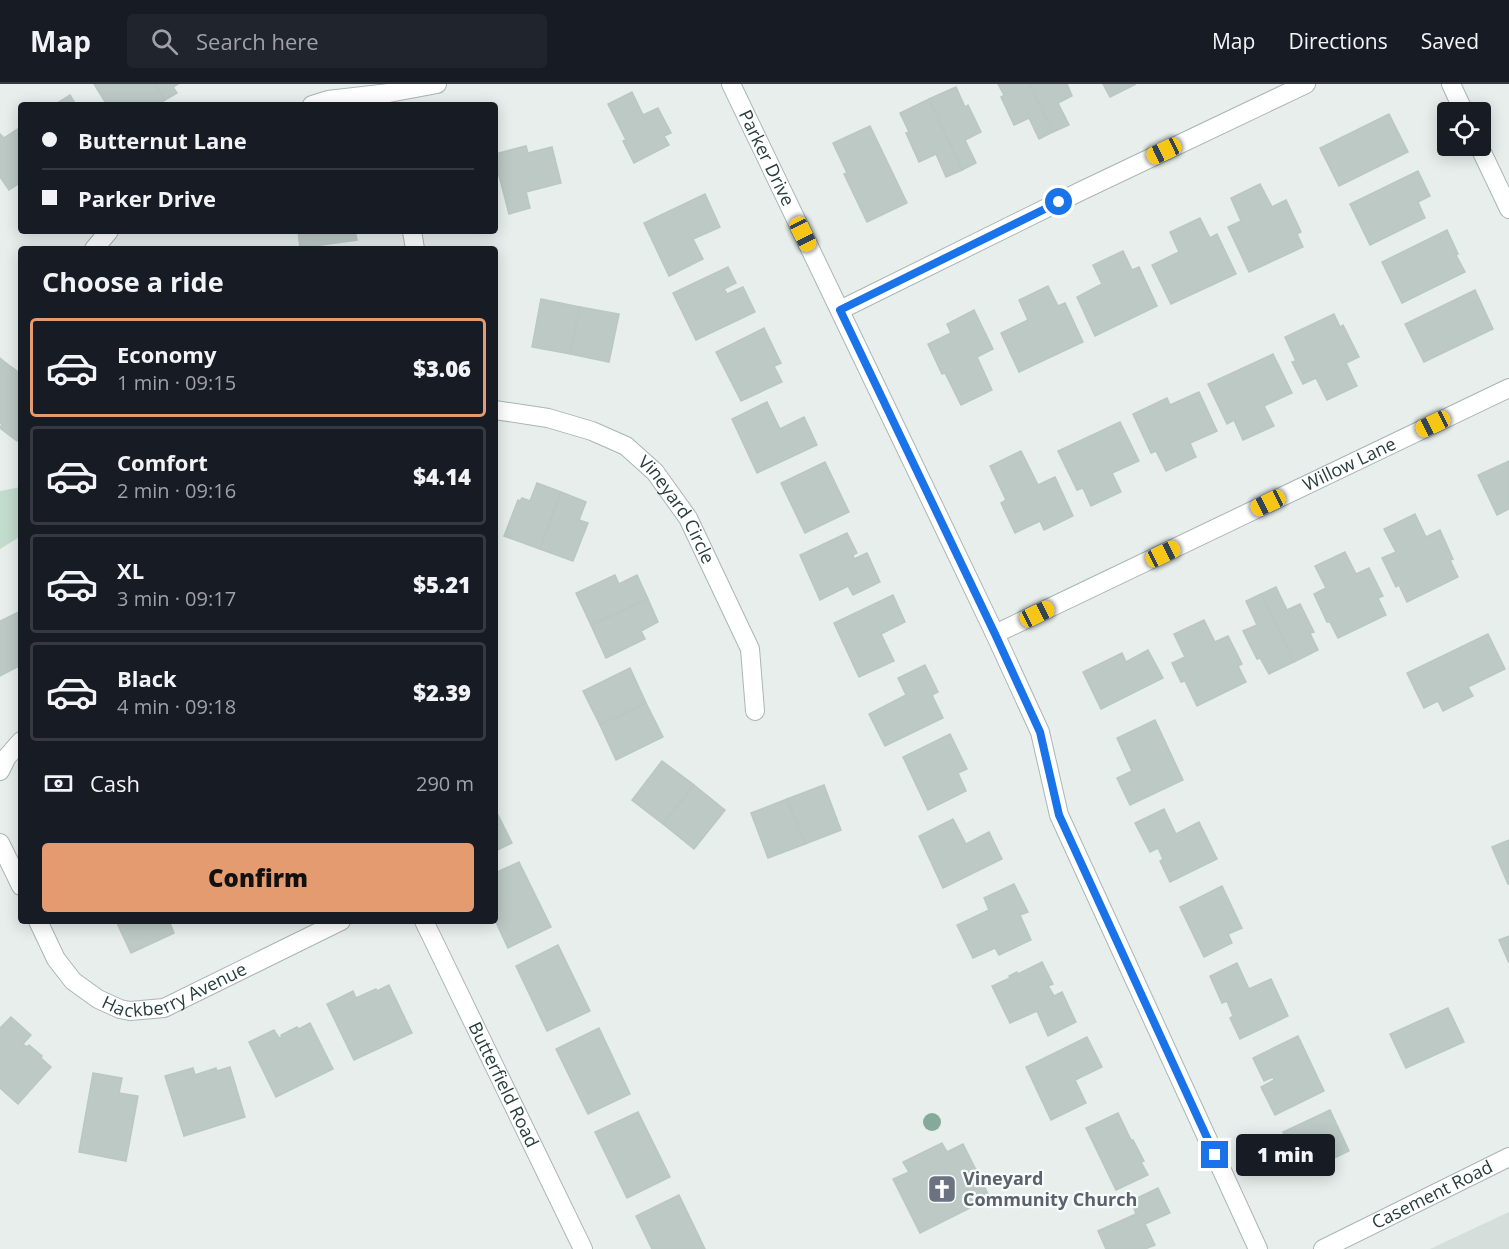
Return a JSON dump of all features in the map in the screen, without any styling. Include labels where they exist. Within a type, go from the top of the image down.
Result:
[{"type":"street","points":[[322,102],[389,94],[437,84]]},
{"type":"street","name":"Parker Drive","points":[[731,84],[1040,732],[1059,815],[1258,1249]]},
{"type":"street","points":[[840,310],[1079,192],[1306,84]]},
{"type":"street","points":[[1451,84],[1459,102]]},
{"type":"street","points":[[1484,156],[1509,209]]},
{"type":"street","points":[[97,246],[107,234]]},
{"type":"street","name":"Willow Lane","points":[[995,634],[1509,388]]},
{"type":"street","name":"Vineyard Circle","points":[[498,410],[548,418],[592,431],[626,446],[655,472],[688,518],[750,649],[755,711]]},
{"type":"street","points":[[0,771],[7,757],[18,744]]},
{"type":"street","points":[[0,843],[18,880]]},
{"type":"street","name":"Hackberry Avenue","points":[[39,924],[56,959],[73,981],[98,999],[120,1010],[130,1011],[164,1008],[336,924]]},
{"type":"street","name":"Butterfield Road","points":[[425,924],[583,1249]]},
{"type":"street","name":"Casement Road","points":[[1323,1249],[1509,1157]]},
{"type":"shaded area","points":[[1509,1212],[1509,1249],[1430,1249]]},
{"type":"green space","points":[[18,488],[18,538],[0,549],[0,491]]},
{"type":"building","points":[[94,84],[155,84],[165,100],[162,102],[105,102]]},
{"type":"building","points":[[155,84],[178,84],[173,87],[177,93],[165,100]]},
{"type":"building","points":[[998,84],[1029,84],[1053,132],[1039,139],[1029,118],[1014,125],[1001,97],[1004,95]]},
{"type":"building","points":[[1029,84],[1067,84],[1072,96],[1058,103],[1069,125],[1053,132]]},
{"type":"building","points":[[1103,84],[1136,84],[1110,97]]},
{"type":"building","points":[[956,87],[965,107],[968,105],[981,132],[965,140],[976,163],[962,170],[929,99]]},
{"type":"building","points":[[632,92],[643,115],[658,108],[671,133],[664,136],[669,145],[634,163],[623,141],[626,140],[608,104]]},
{"type":"building","points":[[70,95],[74,102],[59,102]]},
{"type":"building","points":[[929,99],[962,170],[946,177],[936,154],[919,162],[900,113]]},
{"type":"building","points":[[1389,114],[1408,152],[1339,186],[1320,148]]},
{"type":"building","points":[[870,126],[907,203],[867,222],[844,174],[847,173],[833,143]]},
{"type":"building","points":[[18,129],[18,184],[9,190],[0,177],[0,134],[4,138]]},
{"type":"building","points":[[526,146],[528,153],[552,147],[561,183],[526,192],[530,208],[509,214],[498,172],[498,153]]},
{"type":"building","points":[[1418,171],[1430,196],[1418,202],[1425,218],[1370,245],[1350,204]]},
{"type":"building","points":[[1260,184],[1272,207],[1286,200],[1301,232],[1297,234],[1303,247],[1249,272],[1228,227],[1241,221],[1231,198]]},
{"type":"building","points":[[705,194],[720,227],[693,239],[703,259],[669,276],[644,223]]},
{"type":"building","points":[[1200,218],[1210,238],[1217,234],[1236,274],[1171,304],[1152,265],[1179,252],[1170,232]]},
{"type":"building","points":[[1447,230],[1465,272],[1402,303],[1382,262]]},
{"type":"building","points":[[298,234],[356,234],[357,240],[314,246],[300,246]]},
{"type":"building","points":[[1123,251],[1132,270],[1139,267],[1157,306],[1095,336],[1077,297],[1102,284],[1093,265]]},
{"type":"building","points":[[728,267],[736,283],[724,289],[727,294],[743,287],[755,312],[696,340],[673,293]]},
{"type":"building","points":[[1048,286],[1058,306],[1065,303],[1083,342],[1019,372],[1001,333],[1028,320],[1019,300]]},
{"type":"building","points":[[1475,290],[1493,329],[1424,362],[1405,324]]},
{"type":"building","points":[[541,299],[580,307],[570,354],[532,347]]},
{"type":"building","points":[[580,307],[619,314],[609,362],[570,354]]},
{"type":"building","points":[[974,310],[993,349],[977,357],[992,390],[961,405],[945,373],[942,374],[928,344],[951,333],[947,324]]},
{"type":"building","points":[[1334,314],[1340,327],[1343,325],[1359,357],[1346,363],[1357,386],[1327,400],[1316,378],[1303,384],[1292,362],[1296,361],[1285,337]]},
{"type":"building","points":[[764,328],[781,363],[774,366],[782,382],[741,401],[716,352]]},
{"type":"building","points":[[1273,354],[1292,393],[1264,406],[1274,426],[1243,440],[1234,420],[1227,424],[1208,384]]},
{"type":"building","points":[[0,358],[6,363],[0,371]]},
{"type":"building","points":[[6,363],[18,372],[17,441],[0,428],[2,424],[0,423],[0,371]]},
{"type":"building","points":[[1199,392],[1217,431],[1190,443],[1196,457],[1166,471],[1156,451],[1151,453],[1133,414],[1167,398],[1170,405]]},
{"type":"building","points":[[767,402],[780,429],[804,417],[817,445],[757,473],[732,419]]},
{"type":"building","points":[[1120,422],[1139,461],[1112,473],[1121,492],[1091,506],[1083,488],[1077,490],[1058,451]]},
{"type":"building","points":[[1021,451],[1038,485],[1055,477],[1073,516],[1044,530],[1040,521],[1015,533],[1001,503],[1006,500],[990,466]]},
{"type":"building","points":[[1509,461],[1509,509],[1497,515],[1478,475]]},
{"type":"building","points":[[825,462],[849,512],[805,533],[781,483]]},
{"type":"building","points":[[537,483],[561,492],[540,549],[504,536],[518,500],[522,498],[530,501]]},
{"type":"building","points":[[561,492],[586,502],[579,520],[588,523],[573,561],[540,549]]},
{"type":"building","points":[[1415,514],[1426,537],[1440,530],[1458,577],[1407,602],[1399,585],[1396,587],[1382,558],[1396,552],[1384,529]]},
{"type":"building","points":[[847,533],[857,553],[853,555],[854,559],[867,553],[880,582],[853,595],[848,586],[820,600],[800,555]]},
{"type":"building","points":[[1345,552],[1356,574],[1369,568],[1383,596],[1378,598],[1386,615],[1338,638],[1330,622],[1327,622],[1314,594],[1326,588],[1315,566]]},
{"type":"building","points":[[615,575],[619,584],[637,575],[648,599],[591,625],[576,593]]},
{"type":"building","points":[[1276,587],[1287,610],[1300,604],[1314,632],[1310,633],[1318,650],[1294,662],[1261,594]]},
{"type":"building","points":[[1261,594],[1294,662],[1269,674],[1260,658],[1257,659],[1243,631],[1257,625],[1246,601]]},
{"type":"building","points":[[893,595],[905,622],[881,634],[894,661],[859,677],[834,623]]},
{"type":"building","points":[[648,599],[658,622],[641,631],[645,639],[606,658],[591,625]]},
{"type":"building","points":[[18,612],[18,667],[0,676],[0,621]]},
{"type":"building","points":[[1204,620],[1215,642],[1228,636],[1242,664],[1238,666],[1246,682],[1197,706],[1185,681],[1181,682],[1172,663],[1185,657],[1174,634]]},
{"type":"building","points":[[1488,634],[1505,669],[1468,687],[1473,696],[1443,711],[1438,701],[1424,708],[1407,673]]},
{"type":"building","points":[[1148,650],[1163,678],[1101,709],[1083,672],[1122,653],[1126,662]]},
{"type":"building","points":[[925,665],[938,692],[932,695],[943,718],[885,746],[869,714],[906,695],[898,678]]},
{"type":"building","points":[[630,668],[646,703],[600,725],[583,691]]},
{"type":"building","points":[[646,703],[663,737],[616,760],[600,725]]},
{"type":"building","points":[[1155,720],[1183,780],[1130,805],[1117,778],[1132,771],[1117,738]]},
{"type":"building","points":[[950,734],[967,769],[958,773],[966,791],[928,810],[903,757]]},
{"type":"building","points":[[662,761],[694,785],[663,824],[632,800]]},
{"type":"building","points":[[694,785],[725,810],[694,849],[663,824]]},
{"type":"building","points":[[824,785],[841,830],[805,844],[787,799]]},
{"type":"building","points":[[787,799],[805,844],[768,858],[751,813]]},
{"type":"building","points":[[1164,809],[1176,834],[1199,822],[1217,859],[1170,882],[1160,861],[1163,859],[1158,848],[1150,852],[1135,823]]},
{"type":"building","points":[[498,815],[512,843],[498,850]]},
{"type":"building","points":[[953,819],[966,844],[989,832],[1002,859],[943,888],[919,836]]},
{"type":"building","points":[[1509,840],[1509,884],[1508,884],[1492,847]]},
{"type":"building","points":[[519,862],[551,927],[508,948],[497,924],[498,872]]},
{"type":"building","points":[[1014,884],[1028,912],[1020,915],[1031,940],[999,955],[995,948],[973,958],[957,925],[989,910],[984,898]]},
{"type":"building","points":[[1222,886],[1242,928],[1228,934],[1232,943],[1204,957],[1180,907]]},
{"type":"building","points":[[117,924],[170,924],[174,933],[131,953]]},
{"type":"building","points":[[1509,936],[1509,963],[1499,940]]},
{"type":"building","points":[[558,945],[590,1011],[547,1031],[516,966]]},
{"type":"building","points":[[1042,962],[1053,984],[1048,986],[1054,996],[1062,992],[1076,1022],[1048,1036],[1037,1011],[1010,1023],[992,986],[1010,978],[1009,976],[1017,972],[1018,974]]},
{"type":"building","points":[[1237,963],[1249,989],[1271,979],[1288,1016],[1240,1039],[1230,1018],[1233,1016],[1227,1001],[1222,1003],[1210,976]]},
{"type":"building","points":[[389,985],[412,1033],[354,1060],[327,1004],[353,991],[356,998]]},
{"type":"building","points":[[1448,1008],[1464,1042],[1406,1068],[1390,1034]]},
{"type":"building","points":[[11,1017],[31,1035],[23,1044],[27,1047],[29,1045],[51,1067],[18,1104],[0,1088],[0,1028]]},
{"type":"building","points":[[310,1023],[333,1069],[276,1097],[249,1042],[274,1030],[279,1038],[297,1027],[299,1029]]},
{"type":"building","points":[[599,1028],[630,1094],[588,1114],[556,1049]]},
{"type":"building","points":[[1298,1036],[1324,1091],[1275,1115],[1261,1087],[1274,1080],[1273,1077],[1264,1081],[1253,1058]]},
{"type":"building","points":[[1087,1037],[1102,1067],[1075,1080],[1086,1103],[1051,1120],[1026,1067]]},
{"type":"building","points":[[230,1067],[245,1117],[184,1136],[165,1076],[193,1068],[195,1075],[216,1068],[217,1071]]},
{"type":"building","points":[[93,1073],[122,1078],[119,1093],[138,1096],[126,1161],[79,1152]]},
{"type":"building","points":[[1330,1110],[1349,1151],[1307,1171],[1293,1141],[1288,1144],[1283,1132]]},
{"type":"building","points":[[638,1112],[670,1177],[627,1198],[595,1132]]},
{"type":"building","points":[[1118,1113],[1144,1161],[1141,1162],[1148,1175],[1116,1190],[1086,1128]]},
{"type":"building","name":"Vineyard Community Church","points":[[942,1143],[947,1152],[963,1144],[990,1198],[920,1233],[893,1179],[909,1172],[903,1162]]},
{"type":"building","points":[[1158,1188],[1170,1213],[1145,1224],[1155,1245],[1145,1249],[1106,1249],[1098,1231],[1136,1214],[1131,1201]]},
{"type":"building","points":[[679,1195],[705,1249],[652,1249],[636,1216]]},
{"type":"place","name":"Vineyard Community Church","points":[[942,1189]]},
{"type":"route","points":[[1059,202],[840,310],[1040,732],[1059,815],[1215,1155]]}]
